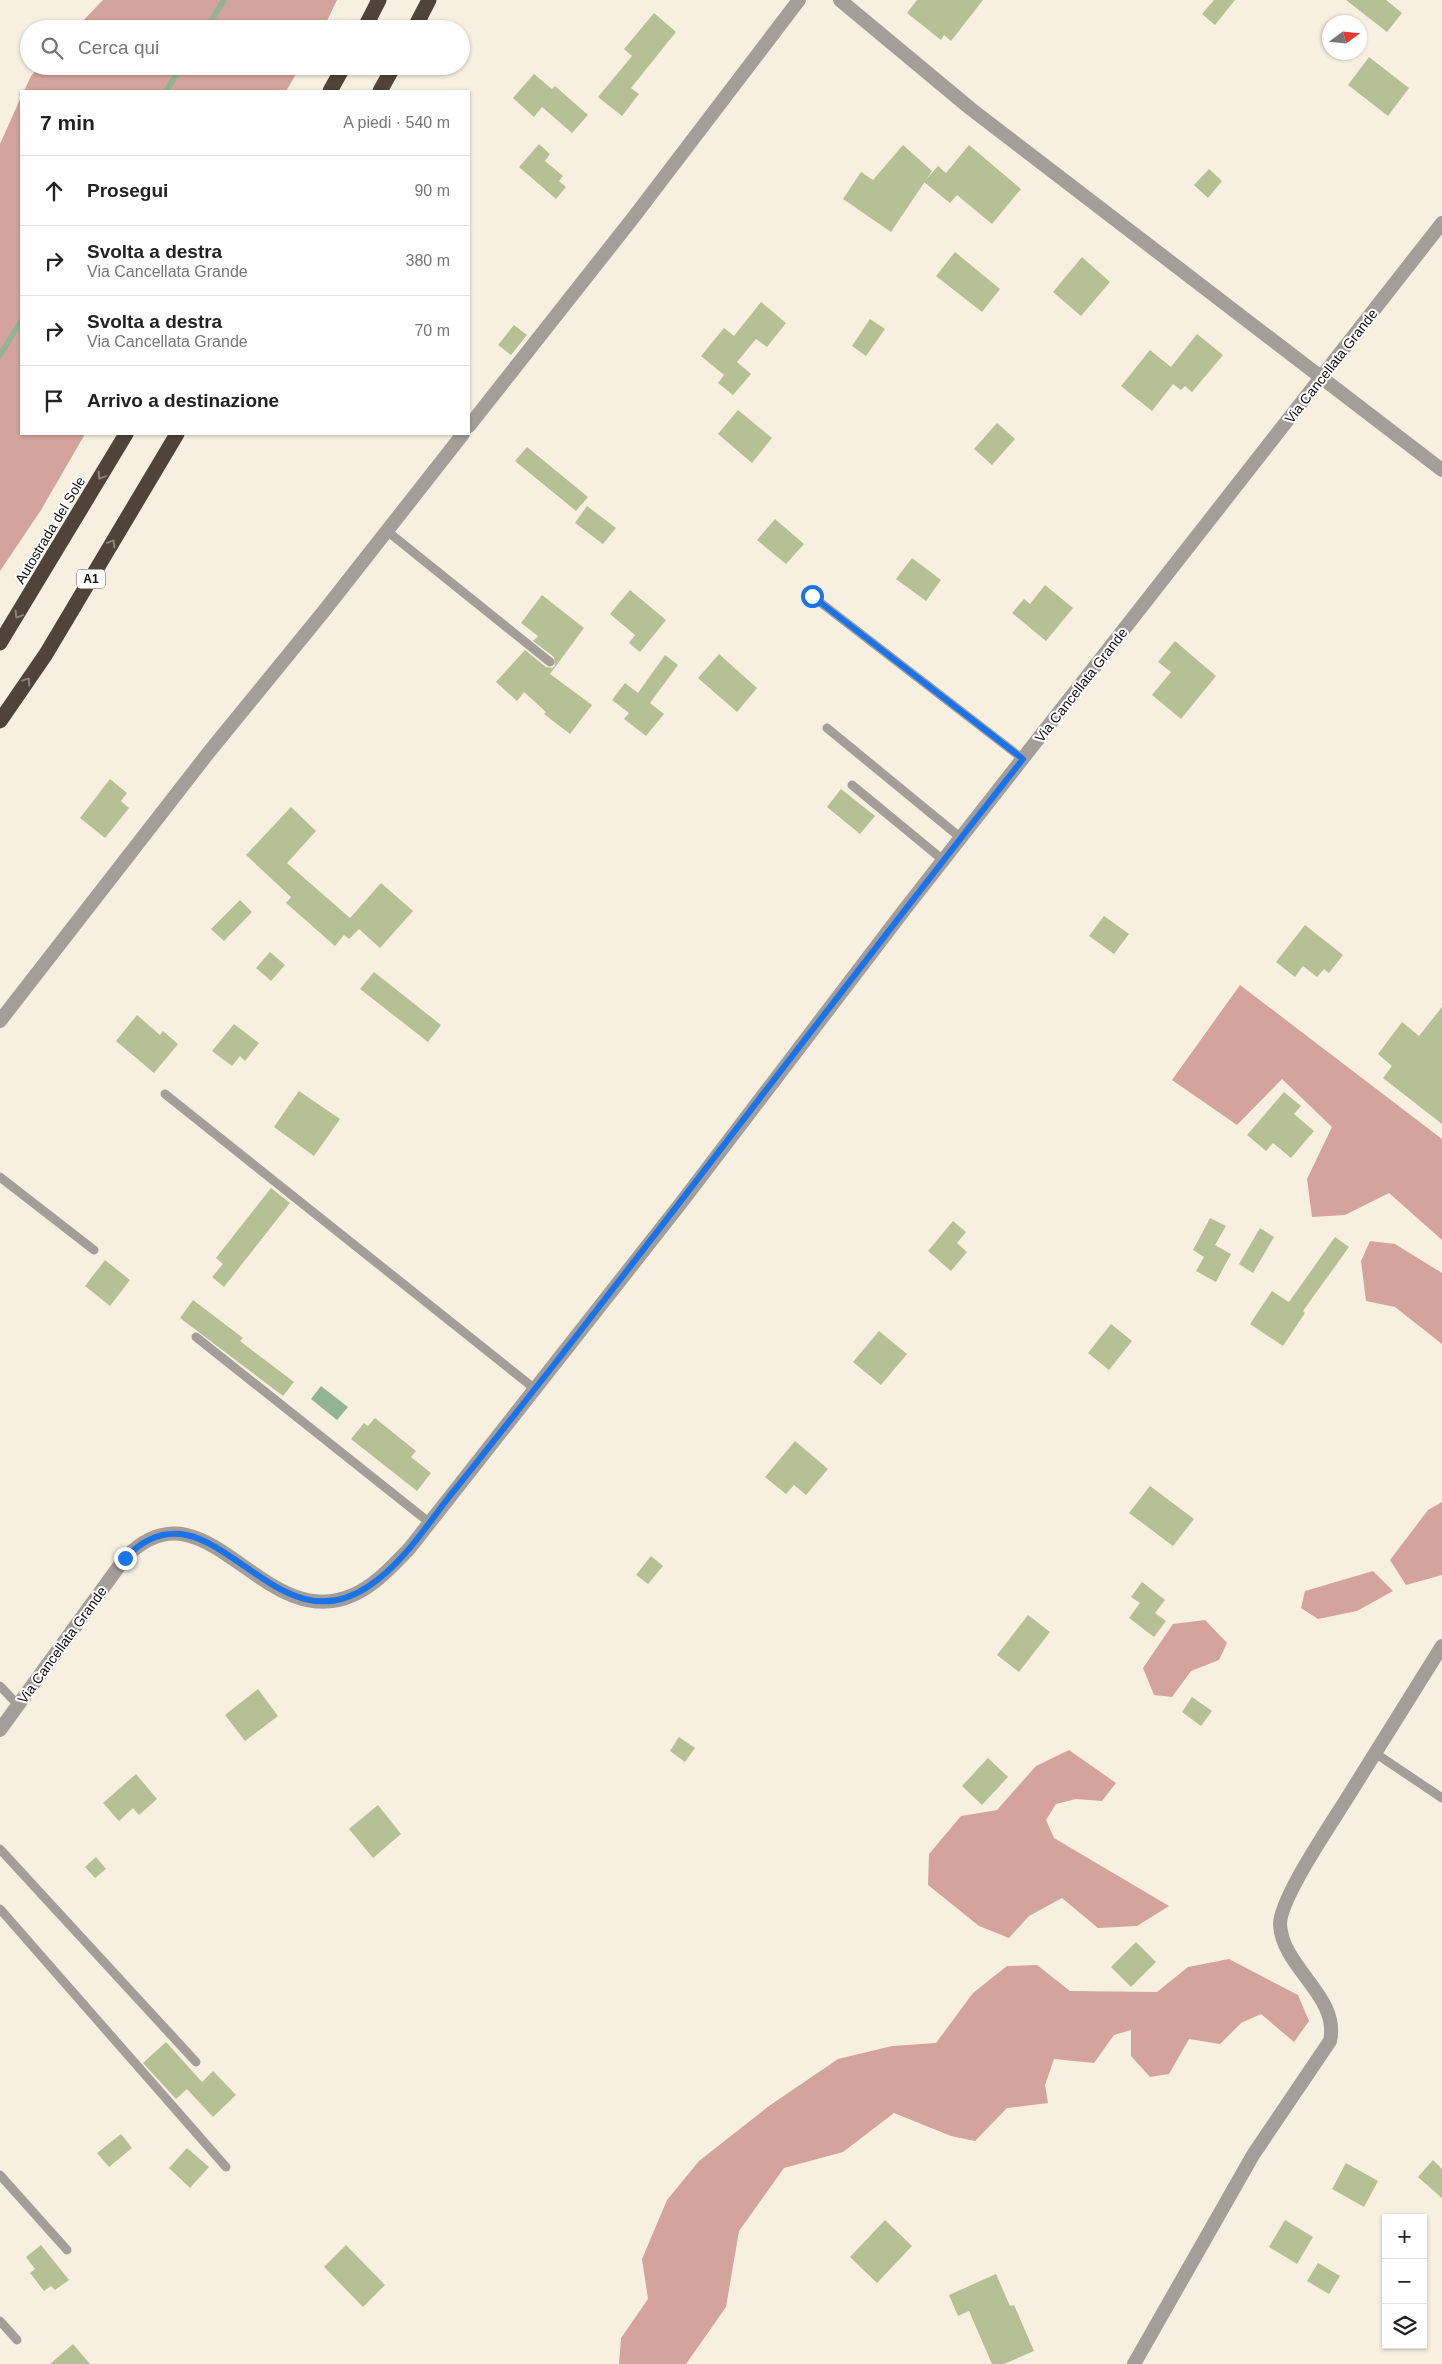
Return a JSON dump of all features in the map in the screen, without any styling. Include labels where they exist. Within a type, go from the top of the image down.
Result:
[{"type":"highway","points":[[369,20],[379,0]]},
{"type":"highway","points":[[419,20],[429,0]]},
{"type":"highway","points":[[331,90],[339,75]]},
{"type":"highway","points":[[381,90],[389,75]]},
{"type":"highway","name":"Autostrada del Sole","points":[[0,643],[125,435]]},
{"type":"highway","name":"A1","points":[[0,721],[46,654],[177,435]]},
{"type":"street","points":[[470,425],[633,218],[799,0]]},
{"type":"street","points":[[840,0],[971,109],[1442,470]]},
{"type":"street","name":"Via Cancellata Grande","points":[[0,1730],[125,1558],[137,1547],[151,1539],[172,1534],[194,1535],[214,1545],[276,1589],[296,1597],[326,1601],[353,1595],[369,1586],[409,1549],[687,1195],[943,860],[1442,223]]},
{"type":"street","points":[[0,1021],[208,752],[462,435]]},
{"type":"street","points":[[1134,2364],[1253,2155],[1330,2041],[1332,2031],[1327,2010],[1293,1960],[1284,1940],[1280,1921],[1302,1870],[1442,1646]]},
{"type":"lane","points":[[386,531],[550,662]]},
{"type":"lane","points":[[812,596],[1023,759]]},
{"type":"lane","points":[[827,728],[961,838]]},
{"type":"lane","points":[[852,785],[943,860]]},
{"type":"lane","points":[[165,1094],[535,1389]]},
{"type":"lane","points":[[0,1177],[94,1250]]},
{"type":"lane","points":[[196,1337],[430,1523]]},
{"type":"lane","points":[[0,1686],[18,1705]]},
{"type":"lane","points":[[1375,1753],[1442,1798]]},
{"type":"lane","points":[[0,1848],[196,2062]]},
{"type":"lane","points":[[0,1909],[226,2167]]},
{"type":"lane","points":[[0,2174],[67,2250]]},
{"type":"lane","points":[[0,2321],[17,2340]]},
{"type":"shaded area","points":[[103,0],[337,0],[327,20],[84,20]]},
{"type":"shaded area","points":[[296,75],[287,90],[24,90],[31,76]]},
{"type":"shaded area","points":[[20,99],[20,435],[84,435],[41,510],[0,571],[0,144]]},
{"type":"shaded area","points":[[1240,985],[1442,1139],[1442,1240],[1389,1193],[1345,1215],[1312,1217],[1307,1179],[1332,1127],[1282,1079],[1237,1125],[1172,1080]]},
{"type":"shaded area","points":[[1370,1241],[1395,1244],[1442,1273],[1442,1344],[1395,1307],[1366,1301],[1361,1261]]},
{"type":"shaded area","points":[[321,1386],[348,1407],[337,1420],[311,1399]]},
{"type":"shaded area","points":[[1442,1502],[1442,1575],[1406,1585],[1390,1560],[1428,1510]]},
{"type":"shaded area","points":[[1373,1571],[1393,1591],[1357,1611],[1318,1619],[1301,1608],[1305,1591]]},
{"type":"shaded area","points":[[1205,1620],[1227,1643],[1219,1660],[1191,1671],[1172,1697],[1154,1695],[1143,1668],[1173,1624]]},
{"type":"shaded area","points":[[1069,1750],[1116,1783],[1102,1801],[1076,1799],[1056,1804],[1046,1820],[1054,1838],[1169,1906],[1137,1926],[1098,1928],[1062,1898],[1029,1916],[1009,1938],[979,1926],[928,1885],[929,1854],[961,1816],[997,1810],[1036,1766]]},
{"type":"shaded area","points":[[1229,1959],[1298,1995],[1309,2021],[1294,2042],[1261,2014],[1241,2023],[1220,2044],[1189,2039],[1169,2074],[1150,2077],[1131,2056],[1131,2030],[1114,2035],[1094,2063],[1054,2059],[1045,2085],[1048,2103],[1007,2108],[975,2141],[951,2136],[894,2113],[843,2152],[784,2168],[739,2231],[726,2307],[686,2364],[619,2364],[621,2338],[648,2299],[642,2259],[667,2200],[699,2161],[769,2106],[838,2059],[892,2046],[936,2043],[973,1993],[1007,1966],[1037,1965],[1070,1991],[1157,1992],[1188,1967]]},
{"type":"building","points":[[917,0],[983,0],[951,41],[944,35],[941,40],[907,13]]},
{"type":"building","points":[[1214,0],[1235,0],[1215,25],[1202,14]]},
{"type":"building","points":[[1346,0],[1386,0],[1402,13],[1387,32]]},
{"type":"building","points":[[654,13],[676,32],[631,88],[639,94],[622,116],[598,97],[632,56],[624,49]]},
{"type":"building","points":[[1369,57],[1409,88],[1388,116],[1348,85]]},
{"type":"building","points":[[534,74],[552,89],[555,86],[588,115],[572,133],[542,107],[534,117],[513,98]]},
{"type":"building","points":[[539,144],[550,154],[545,161],[563,176],[559,181],[566,187],[556,199],[519,167]]},
{"type":"building","points":[[903,145],[932,171],[891,232],[843,199],[861,172],[873,180]]},
{"type":"building","points":[[969,145],[1021,189],[992,224],[957,195],[950,203],[924,182],[938,166],[946,173]]},
{"type":"building","points":[[1209,169],[1222,181],[1208,198],[1194,185]]},
{"type":"building","points":[[955,252],[1000,289],[982,312],[936,276]]},
{"type":"building","points":[[1082,257],[1110,282],[1081,316],[1053,292]]},
{"type":"building","points":[[761,302],[786,323],[767,347],[756,339],[737,362],[751,374],[733,395],[718,383],[724,375],[701,356],[724,328],[734,336]]},
{"type":"building","points":[[870,319],[885,329],[866,356],[852,346]]},
{"type":"building","points":[[514,325],[527,335],[511,355],[498,345]]},
{"type":"building","points":[[1197,334],[1223,355],[1192,392],[1185,386],[1181,390],[1173,384],[1152,411],[1121,386],[1150,350],[1171,367]]},
{"type":"building","points":[[738,410],[772,438],[752,463],[718,434]]},
{"type":"building","points":[[997,423],[1015,439],[992,465],[974,449]]},
{"type":"building","points":[[527,447],[588,497],[576,511],[515,461]]},
{"type":"building","points":[[587,506],[616,528],[603,544],[575,523]]},
{"type":"building","points":[[775,519],[804,544],[786,564],[757,540]]},
{"type":"building","points":[[912,558],[941,580],[926,601],[896,579]]},
{"type":"building","points":[[1045,585],[1073,608],[1046,641],[1012,613],[1024,599],[1030,604]]},
{"type":"building","points":[[630,590],[666,620],[640,652],[629,643],[635,635],[610,614]]},
{"type":"building","points":[[542,595],[584,628],[550,674],[592,705],[570,734],[544,714],[546,712],[524,692],[517,701],[496,682],[525,650],[546,667],[552,668],[555,666],[554,657],[533,641],[538,636],[521,623]]},
{"type":"building","points":[[1175,641],[1216,676],[1181,719],[1152,695],[1171,672],[1158,662]]},
{"type":"building","points":[[719,654],[757,688],[737,712],[698,678]]},
{"type":"building","points":[[665,655],[678,665],[650,703],[664,714],[646,736],[624,719],[629,713],[612,700],[625,683],[638,693]]},
{"type":"building","points":[[110,779],[127,793],[121,801],[129,808],[105,838],[80,818]]},
{"type":"building","points":[[841,789],[875,816],[860,834],[827,807]]},
{"type":"building","points":[[291,807],[316,831],[287,863],[350,918],[381,883],[413,911],[380,948],[359,929],[349,939],[344,935],[335,946],[286,903],[291,897],[246,855]]},
{"type":"building","points":[[240,900],[252,912],[224,941],[211,929]]},
{"type":"building","points":[[1104,916],[1129,934],[1114,954],[1089,936]]},
{"type":"building","points":[[1305,925],[1343,955],[1329,973],[1324,969],[1317,977],[1303,966],[1295,977],[1276,962]]},
{"type":"building","points":[[270,952],[285,965],[271,981],[256,968]]},
{"type":"building","points":[[374,972],[441,1025],[428,1042],[360,989]]},
{"type":"building","points":[[1442,1007],[1442,1124],[1383,1078],[1392,1066],[1378,1054],[1402,1022],[1419,1036]]},
{"type":"building","points":[[137,1015],[160,1035],[163,1031],[178,1044],[154,1073],[116,1041]]},
{"type":"building","points":[[234,1024],[259,1043],[245,1061],[240,1056],[232,1066],[212,1051]]},
{"type":"building","points":[[299,1091],[340,1119],[314,1156],[274,1127]]},
{"type":"building","points":[[1284,1092],[1301,1106],[1294,1114],[1314,1131],[1291,1158],[1273,1143],[1266,1151],[1247,1135]]},
{"type":"building","points":[[271,1188],[290,1203],[224,1287],[212,1277],[223,1264],[216,1258]]},
{"type":"building","points":[[1210,1218],[1226,1226],[1215,1245],[1231,1254],[1216,1282],[1196,1271],[1204,1257],[1193,1250]]},
{"type":"building","points":[[953,1221],[966,1232],[957,1243],[967,1252],[951,1271],[928,1251]]},
{"type":"building","points":[[1260,1228],[1274,1237],[1253,1273],[1239,1264]]},
{"type":"building","points":[[1335,1237],[1349,1247],[1303,1311],[1305,1313],[1283,1346],[1250,1324],[1272,1291],[1289,1302]]},
{"type":"building","points":[[105,1260],[130,1280],[110,1306],[85,1286]]},
{"type":"building","points":[[193,1300],[243,1338],[240,1341],[294,1382],[283,1396],[180,1318]]},
{"type":"building","points":[[1111,1324],[1132,1341],[1109,1370],[1088,1353]]},
{"type":"building","points":[[879,1331],[907,1354],[881,1385],[853,1362]]},
{"type":"building","points":[[375,1418],[416,1451],[411,1457],[431,1473],[417,1491],[351,1439],[364,1423],[368,1426]]},
{"type":"building","points":[[795,1441],[828,1469],[806,1495],[794,1485],[786,1494],[765,1477]]},
{"type":"building","points":[[1150,1486],[1194,1519],[1173,1546],[1129,1513]]},
{"type":"building","points":[[651,1556],[663,1566],[648,1584],[636,1575]]},
{"type":"building","points":[[1142,1582],[1165,1600],[1155,1613],[1166,1621],[1154,1637],[1129,1618],[1140,1603],[1131,1597]]},
{"type":"building","points":[[1028,1615],[1050,1632],[1019,1672],[997,1655]]},
{"type":"building","points":[[258,1689],[278,1716],[245,1741],[225,1715]]},
{"type":"building","points":[[1192,1697],[1212,1711],[1201,1726],[1182,1712]]},
{"type":"building","points":[[679,1737],[695,1748],[685,1762],[670,1751]]},
{"type":"building","points":[[988,1758],[1008,1777],[982,1805],[962,1786]]},
{"type":"building","points":[[136,1774],[157,1799],[139,1815],[133,1808],[119,1821],[103,1803]]},
{"type":"building","points":[[378,1805],[401,1834],[373,1858],[349,1829]]},
{"type":"building","points":[[96,1857],[106,1869],[95,1878],[85,1867]]},
{"type":"building","points":[[1136,1942],[1156,1962],[1131,1987],[1111,1967]]},
{"type":"building","points":[[166,2042],[202,2082],[213,2071],[236,2095],[213,2117],[187,2089],[176,2099],[143,2063]]},
{"type":"building","points":[[121,2134],[132,2148],[109,2167],[97,2153]]},
{"type":"building","points":[[187,2148],[209,2167],[190,2188],[169,2168]]},
{"type":"building","points":[[1433,2160],[1442,2169],[1442,2198],[1418,2177]]},
{"type":"building","points":[[1346,2163],[1378,2181],[1364,2207],[1332,2189]]},
{"type":"building","points":[[885,2220],[912,2246],[877,2283],[850,2257]]},
{"type":"building","points":[[1285,2220],[1313,2237],[1297,2264],[1269,2247]]},
{"type":"building","points":[[41,2245],[69,2280],[55,2290],[51,2286],[44,2291],[30,2273],[35,2269],[26,2257]]},
{"type":"building","points":[[346,2245],[385,2285],[363,2307],[324,2267]]},
{"type":"building","points":[[1318,2263],[1340,2276],[1329,2294],[1307,2281]]},
{"type":"building","points":[[996,2274],[1010,2306],[1014,2305],[1034,2351],[1004,2364],[992,2364],[969,2311],[958,2316],[949,2295]]},
{"type":"building","points":[[73,2344],[90,2364],[50,2364]]},
{"type":"waterway","points":[[212,20],[224,0]]},
{"type":"waterway","points":[[167,90],[176,75]]},
{"type":"waterway","points":[[0,355],[20,323]]},
{"type":"route","points":[[125,1558],[142,1544],[161,1535],[194,1535],[214,1545],[276,1589],[296,1597],[317,1601],[336,1600],[353,1595],[382,1576],[409,1549],[535,1389],[680,1203],[904,909],[1023,759],[812,596]]}]
